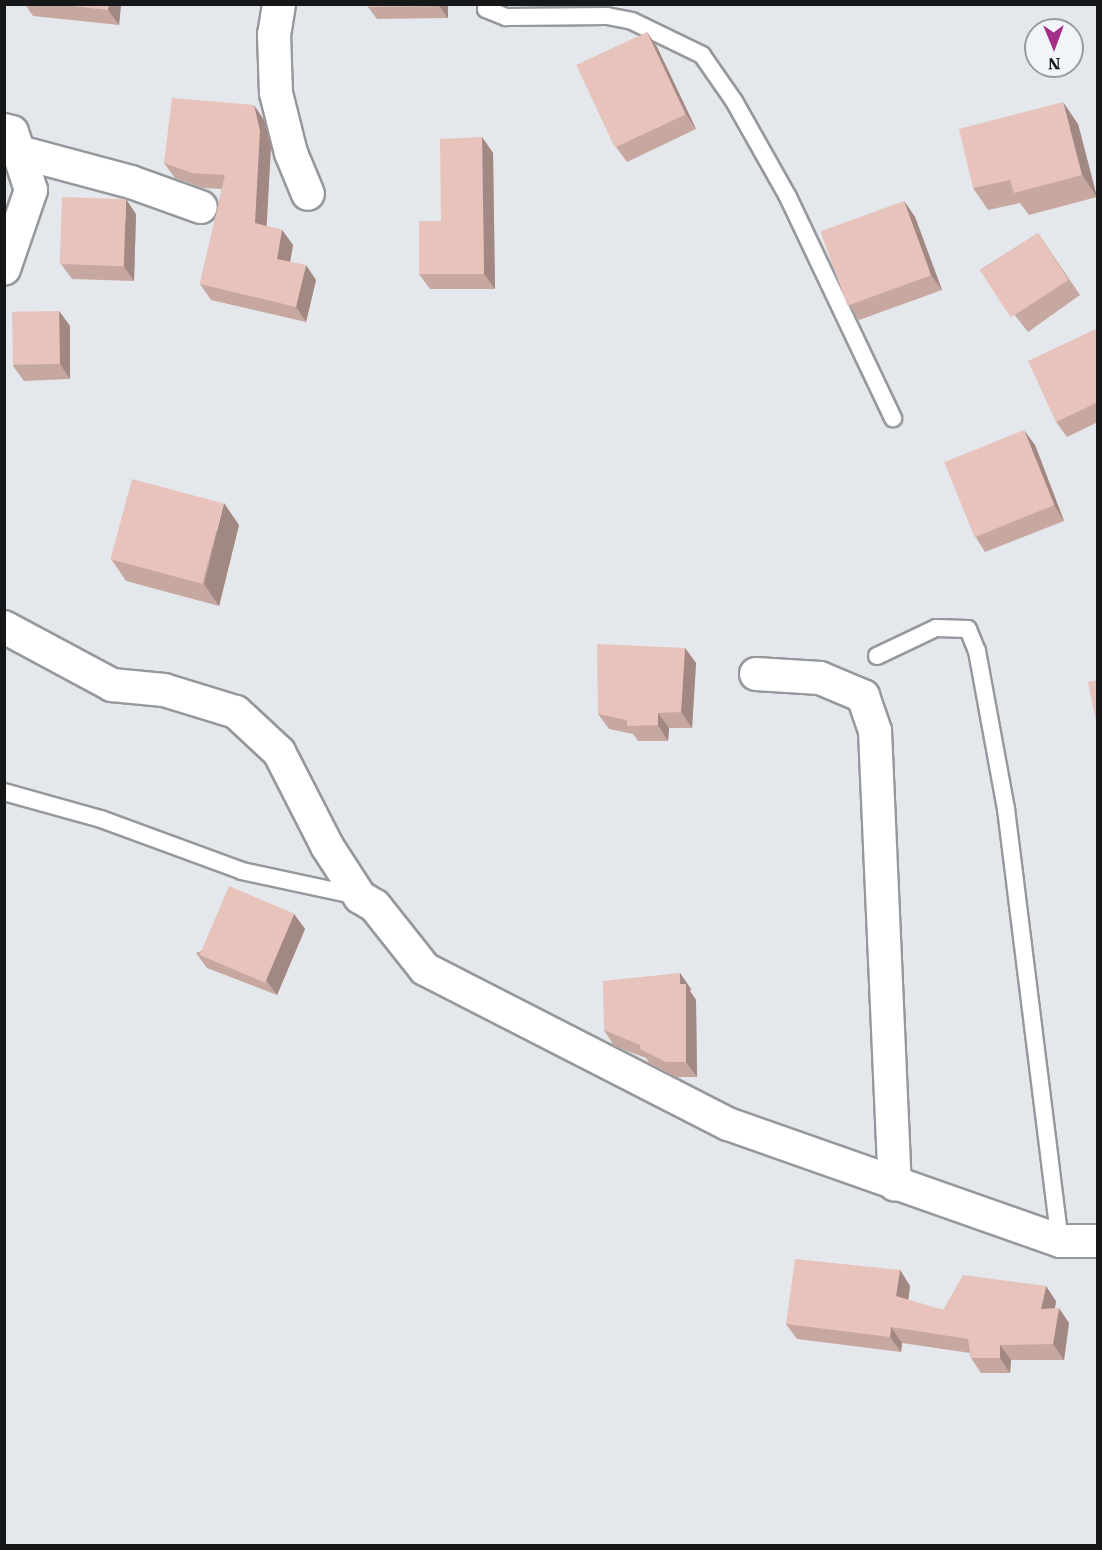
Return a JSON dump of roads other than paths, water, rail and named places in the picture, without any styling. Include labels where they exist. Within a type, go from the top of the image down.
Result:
[{"type":"street","points":[[279,4],[274,34],[276,93],[291,153],[308,194]]},
{"type":"street","points":[[12,141],[201,207]]},
{"type":"street","points":[[4,269],[31,190],[12,141]]},
{"type":"street","points":[[4,627],[112,685],[164,690],[236,712],[279,752],[327,846],[360,897],[375,906],[425,969],[728,1124],[895,1185],[1060,1241],[1098,1241]]},
{"type":"street","points":[[756,674],[820,678],[863,696],[875,731],[895,1185]]},
{"type":"lane","points":[[486,4],[486,9],[506,17],[607,16],[632,21],[702,55],[734,100],[788,196],[893,418]]},
{"type":"lane","points":[[877,656],[936,628],[968,629],[976,651],[1007,820],[1060,1241]]},
{"type":"lane","points":[[4,792],[101,819],[242,871],[360,897]]}]
